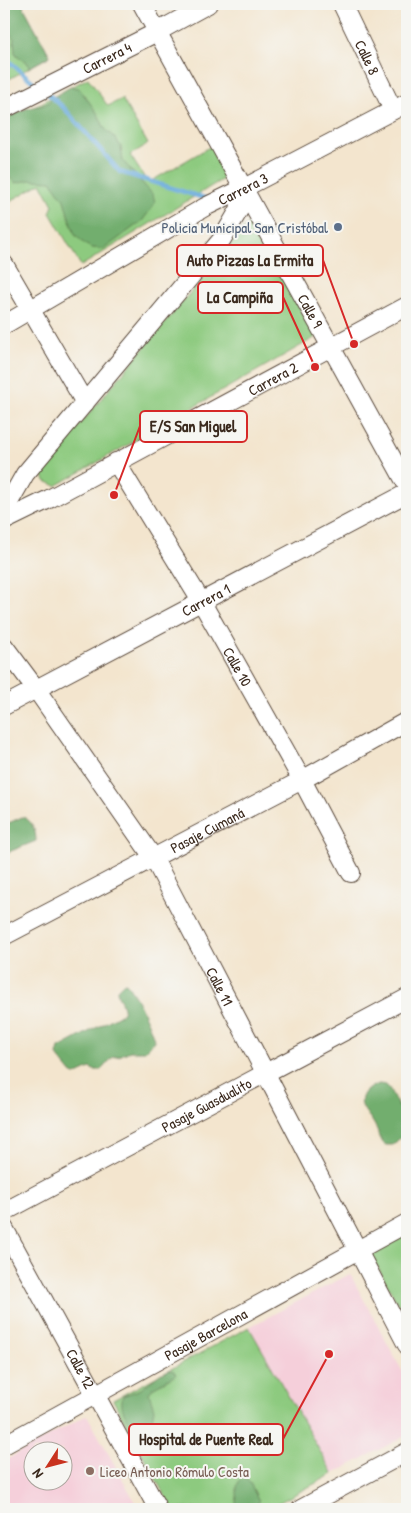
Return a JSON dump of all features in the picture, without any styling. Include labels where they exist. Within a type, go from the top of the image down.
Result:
[{"type":"street","name":"Calle 9","points":[[142,4],[407,485]]},
{"type":"street","name":"Carrera 4","points":[[4,109],[157,32],[208,4]]},
{"type":"street","name":"Calle 8","points":[[342,4],[400,106]]},
{"type":"street","name":"Carrera 3","points":[[4,325],[204,206],[244,188],[400,106]]},
{"type":"street","points":[[4,511],[25,474],[222,239],[239,210],[244,188]]},
{"type":"street","points":[[4,264],[85,403]]},
{"type":"street","name":"Carrera 2","points":[[4,521],[49,499],[407,306]]},
{"type":"street","name":"Calle 10","points":[[116,462],[201,601],[302,780],[351,873]]},
{"type":"street","points":[[25,474],[25,483],[28,490],[33,494],[49,499]]},
{"type":"street","name":"Carrera 1","points":[[4,706],[407,493]]},
{"type":"street","name":"Calle 11","points":[[4,646],[153,857],[407,1345]]},
{"type":"street","name":"Pasaje Cumaná","points":[[4,936],[302,780],[407,721]]},
{"type":"street","name":"Pasaje Guasdualito","points":[[4,1212],[407,998]]},
{"type":"street","name":"Pasaje Barcelona","points":[[4,1445],[407,1223]]},
{"type":"street","name":"Calle 12","points":[[4,1228],[158,1509]]},
{"type":"street","points":[[301,1509],[407,1452]]},
{"type":"shaded area","points":[[350,1274],[407,1380],[407,1435],[333,1474],[249,1327]]},
{"type":"shaded area","name":"Liceo Antonio Rómulo Costa","points":[[87,1415],[139,1509],[4,1509],[4,1461],[22,1451],[22,1490],[72,1490],[72,1440],[42,1440]]},
{"type":"green space","points":[[4,4],[22,4],[50,56],[4,82]]},
{"type":"green space","points":[[4,4],[22,4],[50,56],[30,67],[26,61],[15,53],[14,39],[9,32],[8,19],[4,14]]},
{"type":"green space","points":[[88,78],[108,106],[122,99],[148,144],[130,155],[148,183],[211,146],[228,176],[81,266],[50,213],[53,205],[41,183],[4,205],[4,123]]},
{"type":"green space","points":[[71,87],[79,88],[98,114],[105,129],[116,139],[121,147],[123,161],[153,195],[155,202],[142,221],[104,249],[92,248],[75,235],[64,200],[51,181],[30,180],[16,183],[4,173],[4,120],[25,109],[41,106]]},
{"type":"green space","points":[[251,220],[316,337],[56,486],[45,481],[41,471]]},
{"type":"green space","points":[[22,817],[33,826],[36,841],[11,851],[4,857],[4,825]]},
{"type":"green space","points":[[126,983],[143,1011],[154,1041],[145,1051],[130,1051],[113,1057],[101,1070],[90,1068],[77,1074],[72,1074],[57,1055],[59,1048],[123,1013],[117,989]]},
{"type":"green space","points":[[379,1084],[386,1085],[389,1088],[407,1119],[407,1136],[399,1139],[393,1145],[383,1143],[375,1126],[363,1109],[361,1101],[365,1092]]},
{"type":"green space","points":[[407,1234],[407,1320],[370,1254]]},
{"type":"green space","points":[[249,1327],[333,1474],[267,1509],[172,1509],[113,1400]]},
{"type":"green space","points":[[169,1370],[174,1371],[176,1375],[154,1387],[149,1393],[154,1409],[152,1420],[142,1428],[135,1427],[124,1413],[123,1396],[141,1389],[160,1374]]},
{"type":"green space","points":[[245,1478],[250,1483],[259,1501],[256,1509],[238,1509],[237,1507],[237,1485],[240,1480]]},
{"type":"waterway","points":[[4,57],[39,87]]},
{"type":"waterway","points":[[47,93],[64,108],[120,172],[207,199]]},
{"type":"place","name":"Policia Municipal San Cristóbal","points":[[338,227]]},
{"type":"place","name":"Auto Pizzas La Ermita","points":[[354,344]]},
{"type":"place","name":"La Campiña","points":[[315,367]]},
{"type":"place","name":"E/S San Miguel","points":[[114,495]]},
{"type":"place","name":"Hospital de Puente Real","points":[[329,1354]]},
{"type":"place","name":"Liceo Antonio Rómulo Costa","points":[[90,1471]]}]
